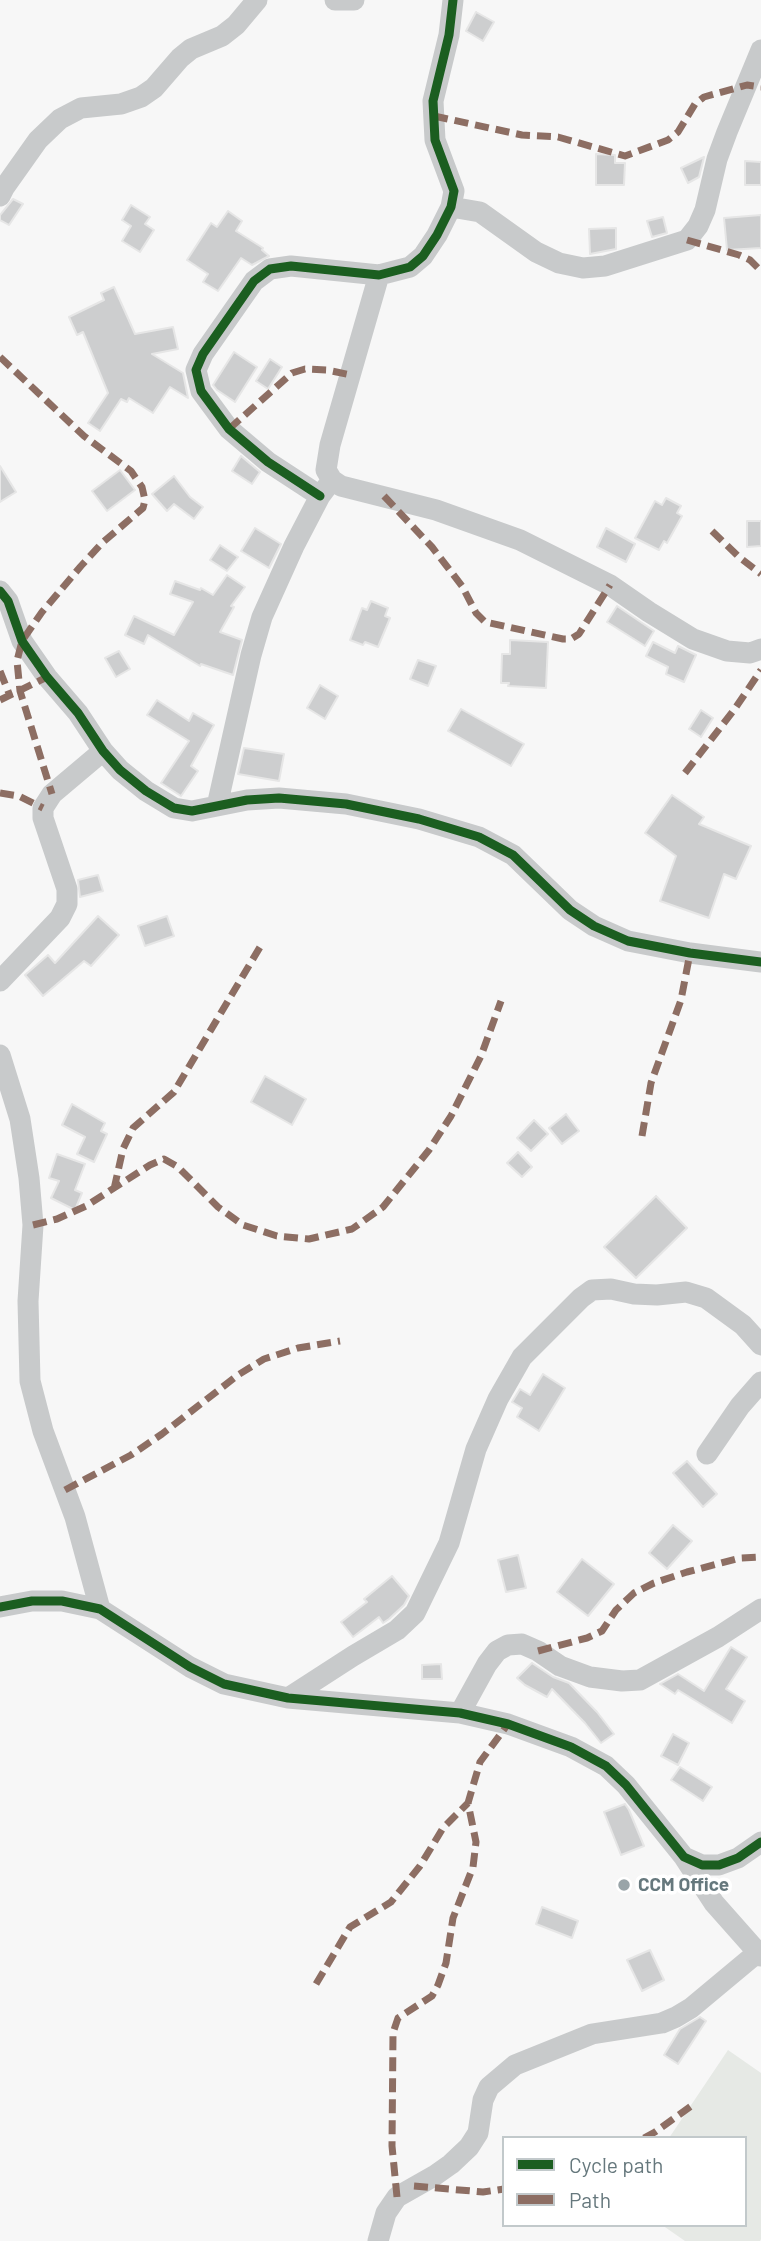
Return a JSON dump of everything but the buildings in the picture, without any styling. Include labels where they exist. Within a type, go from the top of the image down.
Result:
[{"type":"street","points":[[0,196],[38,140],[60,119],[81,108],[121,104],[141,97],[154,88],[191,49],[222,36],[236,25],[257,0]]},
{"type":"street","points":[[335,0],[354,0]]},
{"type":"street","points":[[453,0],[449,35],[433,101],[435,140],[454,191],[451,207],[437,235],[423,256],[410,267],[379,275],[291,266],[270,269],[254,281],[203,354],[195,370],[201,391],[229,429],[268,462],[326,488],[341,486],[436,510],[520,540],[610,585],[693,639],[727,651],[750,653],[761,649]]},
{"type":"street","points":[[451,207],[480,212],[536,252],[559,263],[583,268],[605,266],[687,240],[698,226],[705,210],[717,159],[761,50]]},
{"type":"street","points":[[217,806],[262,617],[275,584],[326,488],[330,445],[379,275]]},
{"type":"street","points":[[0,591],[8,601],[22,642],[78,713],[103,751],[120,770],[146,791],[174,808],[192,811],[247,800],[279,798],[346,804],[419,819],[479,837],[513,855],[569,910],[594,926],[628,942],[761,962]]},
{"type":"street","points":[[0,981],[60,918],[67,904],[67,889],[43,818],[43,808],[52,794],[103,751]]},
{"type":"street","points":[[0,1055],[20,1119],[29,1178],[33,1225],[28,1301],[30,1381],[44,1432],[78,1528],[100,1609]]},
{"type":"street","points":[[288,1698],[397,1630],[415,1613],[449,1543],[476,1449],[498,1399],[522,1357],[581,1298],[592,1290],[611,1289],[657,1295],[685,1292],[706,1298],[743,1325],[761,1345]]},
{"type":"street","points":[[707,1454],[740,1406],[761,1382]]},
{"type":"street","points":[[0,1607],[32,1601],[62,1601],[100,1609],[190,1667],[225,1684],[288,1698],[460,1713],[508,1724],[571,1747],[606,1766],[626,1785],[684,1857],[714,1903],[759,1954],[676,2017],[662,2023],[592,2034],[516,2065],[489,2087],[483,2100],[475,2140],[451,2164],[397,2197],[386,2213],[378,2241]]},
{"type":"street","points":[[460,1713],[487,1664],[497,1651],[508,1645],[522,1644],[560,1666],[590,1677],[640,1680],[718,1637],[761,1609]]},
{"type":"street","points":[[684,1857],[702,1865],[719,1865],[738,1858],[761,1842]]},
{"type":"shaded area","points":[[728,2050],[761,2073],[760,2241],[685,2241],[665,2227],[747,2227],[747,2136],[670,2136]]},
{"type":"marked path","points":[[434,116],[522,135],[558,137],[625,156],[668,140],[678,132],[695,104],[704,97],[747,85],[761,87]]},
{"type":"marked path","points":[[687,240],[739,255],[750,260],[761,271]]},
{"type":"marked path","points":[[0,357],[84,436],[131,471],[142,487],[145,500],[143,508],[102,543],[81,566],[42,612],[22,641],[17,661],[20,691],[52,794]]},
{"type":"marked path","points":[[229,429],[292,373],[305,369],[351,375]]},
{"type":"marked path","points":[[384,496],[432,547],[462,586],[476,613],[485,622],[571,639],[579,634],[610,585]]},
{"type":"marked path","points":[[712,531],[761,574]]},
{"type":"marked path","points":[[685,773],[761,670]]},
{"type":"marked path","points":[[0,671],[10,696]]},
{"type":"marked path","points":[[0,700],[47,677]]},
{"type":"marked path","points":[[0,793],[19,796],[43,808]]},
{"type":"marked path","points":[[114,1189],[123,1149],[133,1128],[174,1092],[263,942]]},
{"type":"marked path","points":[[642,1136],[651,1083],[681,1000],[690,953]]},
{"type":"marked path","points":[[33,1225],[57,1219],[86,1206],[164,1159],[178,1167],[218,1207],[243,1225],[277,1236],[309,1239],[352,1229],[383,1207],[429,1150],[451,1116],[481,1056],[501,1001]]},
{"type":"marked path","points":[[65,1490],[131,1455],[238,1375],[264,1359],[298,1348],[340,1341]]},
{"type":"marked path","points":[[538,1651],[587,1638],[602,1631],[616,1610],[634,1593],[654,1583],[740,1558],[761,1557]]},
{"type":"marked path","points":[[397,2197],[392,2146],[393,2033],[398,2018],[432,1996],[438,1985],[446,1963],[453,1918],[473,1867],[476,1842],[468,1803],[480,1762],[508,1724]]},
{"type":"marked path","points":[[316,1984],[350,1927],[391,1902],[420,1866],[443,1828],[468,1803]]},
{"type":"marked path","points":[[648,2136],[694,2104]]},
{"type":"marked path","points":[[414,2186],[483,2192],[502,2189]]},
{"type":"cycle path","points":[[320,496],[268,462],[229,429],[201,391],[196,370],[203,354],[254,281],[270,269],[291,266],[379,275],[410,267],[423,256],[451,207],[454,191],[435,140],[433,101],[449,35],[453,0]]},
{"type":"cycle path","points":[[0,591],[8,601],[22,641],[47,677],[78,713],[103,751],[120,770],[146,791],[174,808],[192,811],[247,800],[279,798],[346,804],[419,819],[479,837],[513,855],[570,910],[594,926],[628,941],[690,953],[761,962]]},
{"type":"cycle path","points":[[0,1607],[32,1601],[62,1601],[100,1609],[190,1667],[224,1684],[288,1698],[460,1713],[508,1724],[571,1747],[606,1766],[626,1785],[684,1857],[702,1865],[719,1865],[738,1858],[761,1842]]},
{"type":"place","name":"CCM Office","points":[[624,1885]]}]
